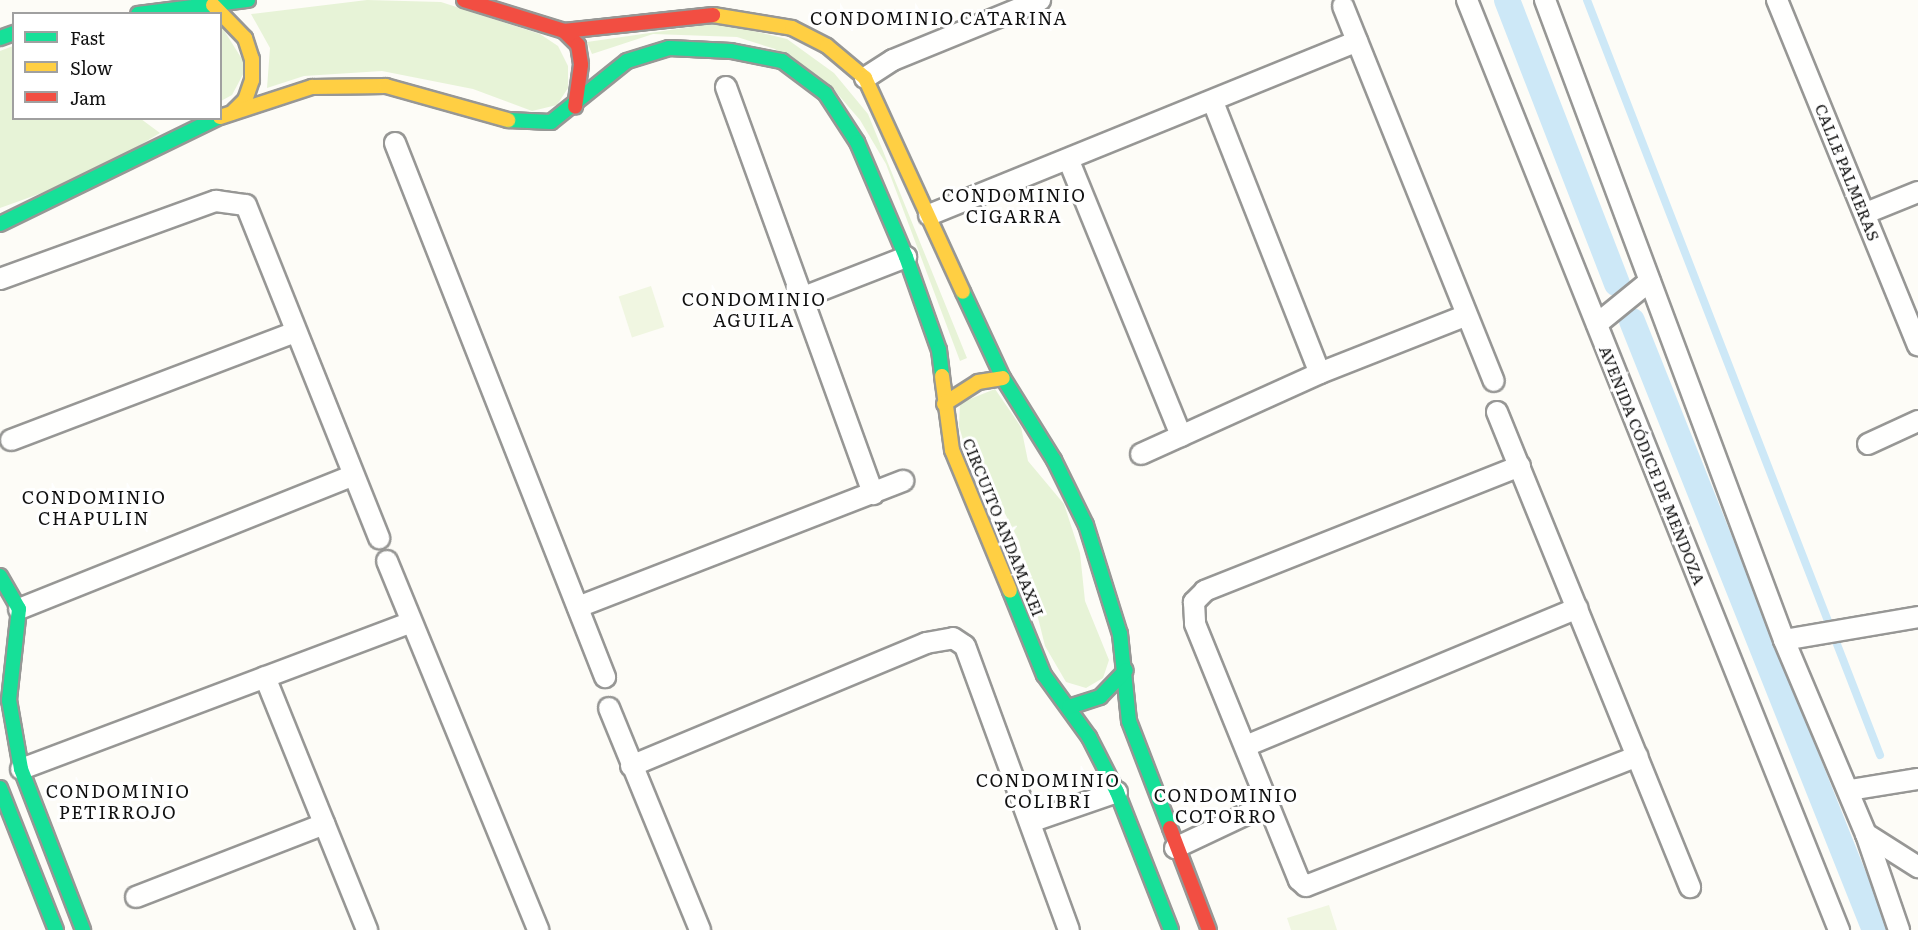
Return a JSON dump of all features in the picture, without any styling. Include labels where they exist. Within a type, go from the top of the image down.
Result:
[{"type":"street","points":[[464,0],[564,30],[707,7],[792,28],[827,46],[865,78],[1003,378],[1054,460],[1086,525],[1118,625],[1126,670],[1129,721],[1175,848],[1209,930]]},
{"type":"street","points":[[865,78],[893,60],[1019,4],[1040,0]]},
{"type":"street","name":"AVENIDA CÓDICE DE MENDOZA","points":[[1467,0],[1839,930]]},
{"type":"street","points":[[1545,0],[1784,640],[1850,790],[1899,930]]},
{"type":"street","name":"CALLE PALMERAS","points":[[1777,0],[1866,213],[1918,345]]},
{"type":"street","points":[[162,12],[231,2],[252,58],[252,80],[234,111]]},
{"type":"street","points":[[1343,6],[1465,316],[1494,381]]},
{"type":"street","points":[[564,30],[578,45],[581,64],[575,107]]},
{"type":"street","points":[[929,215],[1069,161],[1357,41]]},
{"type":"street","name":"CIRCUITO ANDAMAXEI","points":[[222,117],[312,87],[386,86],[523,124],[551,122],[575,107],[627,61],[669,48],[730,51],[782,61],[825,93],[857,142],[906,257],[939,350],[944,404],[952,450],[1044,675],[1069,707],[1117,792],[1171,930]]},
{"type":"street","points":[[726,87],[873,494]]},
{"type":"street","points":[[1213,102],[1320,373]]},
{"type":"street","name":"CIRCUITO ANDAMAXEI","points":[[0,224],[214,120]]},
{"type":"street","points":[[173,124],[187,132]]},
{"type":"street","points":[[395,143],[605,677]]},
{"type":"street","points":[[1069,161],[1181,436]]},
{"type":"street","points":[[1866,213],[1918,192]]},
{"type":"street","points":[[0,279],[216,201],[234,201],[246,205],[352,476],[379,538]]},
{"type":"street","points":[[801,298],[906,257]]},
{"type":"street","points":[[1597,324],[1650,281]]},
{"type":"street","points":[[1141,454],[1320,373],[1465,316]]},
{"type":"street","points":[[11,440],[295,332]]},
{"type":"street","points":[[944,404],[978,382],[1003,378]]},
{"type":"street","points":[[1497,412],[1690,887]]},
{"type":"street","points":[[1869,444],[1918,421]]},
{"type":"street","points":[[1520,466],[1205,591],[1194,602],[1195,624],[1299,880],[1312,886],[1637,756]]},
{"type":"street","points":[[19,609],[352,476]]},
{"type":"street","points":[[578,607],[903,481]]},
{"type":"street","points":[[387,561],[410,623],[538,930]]},
{"type":"street","points":[[0,576],[19,609],[14,637],[9,700],[21,769],[84,930]]},
{"type":"street","points":[[1246,747],[1576,609]]},
{"type":"street","points":[[1784,640],[1918,617]]},
{"type":"street","points":[[21,769],[410,623]]},
{"type":"street","points":[[0,642],[14,637]]},
{"type":"street","points":[[631,766],[926,643],[953,638],[965,646],[1069,930]]},
{"type":"street","points":[[1069,707],[1100,697],[1126,670]]},
{"type":"street","points":[[265,677],[367,930]]},
{"type":"street","points":[[609,708],[700,930]]},
{"type":"street","points":[[1850,790],[1918,779]]},
{"type":"street","points":[[0,788],[56,930]]},
{"type":"street","points":[[1030,822],[1117,792]]},
{"type":"street","points":[[1175,848],[1269,804]]},
{"type":"street","points":[[136,897],[324,824]]},
{"type":"street","points":[[1866,834],[1918,867]]},
{"type":"green space","points":[[367,0],[441,2],[540,34],[558,46],[568,66],[568,88],[557,105],[532,111],[473,89],[382,71],[304,76],[267,88],[270,48],[251,14]]},
{"type":"green space","points":[[719,23],[787,39],[834,73],[868,114],[967,358],[960,361],[886,164],[860,120],[835,91],[775,49],[737,37],[653,34],[592,54],[587,42]]},
{"type":"green space","points":[[222,27],[247,67],[232,95],[222,100]]},
{"type":"green space","points":[[12,46],[12,120],[142,120],[160,133],[89,176],[0,208],[0,51]]},
{"type":"green space","points":[[651,286],[664,327],[632,337],[619,297]]},
{"type":"green space","points":[[995,389],[1021,427],[1028,461],[1064,504],[1080,553],[1085,601],[1109,660],[1103,678],[1086,688],[1066,682],[1045,646],[1019,541],[995,494],[969,461],[959,426],[960,403]]},
{"type":"green space","points":[[1329,905],[1337,930],[1291,930],[1287,918]]},
{"type":"waterway","points":[[1507,0],[1617,283]]},
{"type":"waterway","points":[[1587,0],[1880,755]]},
{"type":"waterway","points":[[1632,321],[1875,930]]},
{"type":"traffic: fast","points":[[154,12],[248,0]]},
{"type":"traffic: fast","points":[[0,38],[12,34]]},
{"type":"traffic: fast","points":[[508,120],[551,122],[627,61],[669,48],[731,51],[782,61],[825,93],[857,142],[906,257],[939,350],[942,376]]},
{"type":"traffic: fast","points":[[0,224],[213,120]]},
{"type":"traffic: fast","points":[[963,292],[1003,378],[1054,460],[1086,525],[1120,634],[1129,721],[1170,828]]},
{"type":"traffic: fast","points":[[0,576],[19,609],[9,700],[21,769],[83,930]]},
{"type":"traffic: fast","points":[[1010,591],[1044,675],[1089,737],[1117,792],[1171,930]]},
{"type":"traffic: fast","points":[[1069,707],[1100,697],[1126,670]]},
{"type":"traffic: fast","points":[[0,788],[56,930]]},
{"type":"traffic: slow","points":[[213,5],[220,12]]},
{"type":"traffic: slow","points":[[222,14],[245,38],[252,59],[252,80],[245,100],[234,111]]},
{"type":"traffic: slow","points":[[713,15],[792,28],[827,46],[865,78],[963,292]]},
{"type":"traffic: slow","points":[[222,116],[312,87],[386,86],[508,120]]},
{"type":"traffic: slow","points":[[942,376],[952,450],[1010,591]]},
{"type":"traffic: slow","points":[[944,404],[978,382],[1003,378]]},
{"type":"traffic: jam","points":[[464,0],[564,31],[713,15]]},
{"type":"traffic: jam","points":[[564,31],[578,45],[581,65],[575,107]]},
{"type":"traffic: jam","points":[[1170,828],[1209,930]]},
{"type":"district","name":"CONDOMINIO CATARINA","points":[[939,18]]},
{"type":"district","name":"CONDOMINIO CIGARRA","points":[[1014,206]]},
{"type":"district","name":"CONDOMINIO AGUILA","points":[[754,310]]},
{"type":"district","name":"CONDOMINIO CHAPULIN","points":[[94,508]]},
{"type":"district","name":"CONDOMINIO COLIBRI","points":[[1048,791]]},
{"type":"district","name":"CONDOMINIO PETIRROJO","points":[[118,802]]},
{"type":"district","name":"CONDOMINIO COTORRO","points":[[1226,806]]}]
